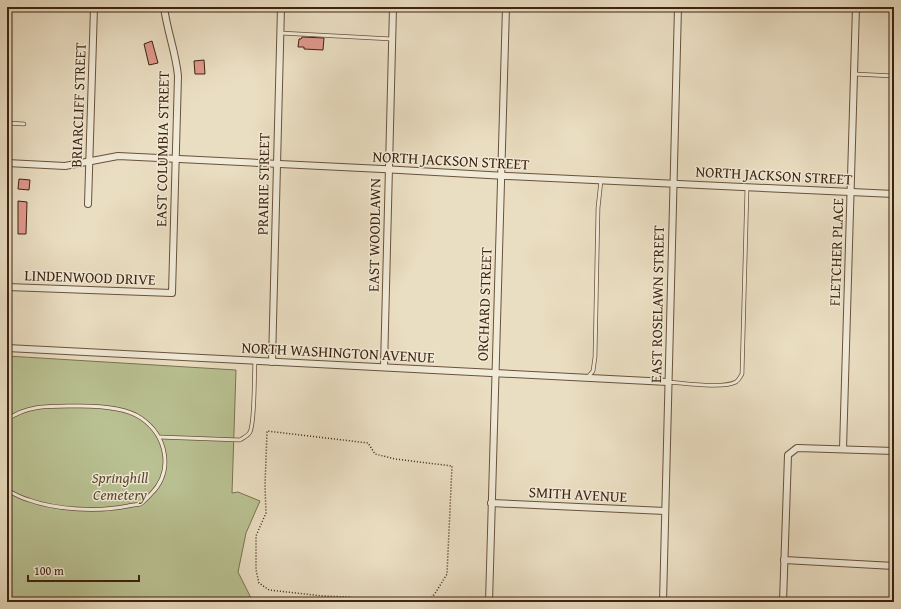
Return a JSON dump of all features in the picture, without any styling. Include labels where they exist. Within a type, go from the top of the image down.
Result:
[{"type":"street","name":"BRIARCLIFF STREET","points":[[88,204],[94,7]]},
{"type":"street","name":"EAST COLUMBIA STREET","points":[[164,7],[167,26],[176,59],[178,76],[172,294]]},
{"type":"street","name":"PRAIRIE STREET","points":[[272,362],[281,7]]},
{"type":"street","name":"EAST WOODLAWN","points":[[384,367],[393,7]]},
{"type":"street","name":"ORCHARD STREET","points":[[489,602],[506,7]]},
{"type":"street","name":"EAST ROSELAWN STREET","points":[[663,602],[678,7]]},
{"type":"street","name":"FLETCHER PLACE","points":[[843,449],[856,7]]},
{"type":"street","name":"NORTH JACKSON STREET","points":[[7,163],[65,166],[118,156],[176,158],[501,176],[894,194]]},
{"type":"street","name":"LINDENWOOD DRIVE","points":[[7,287],[172,294]]},
{"type":"street","name":"NORTH WASHINGTON AVENUE","points":[[7,348],[668,382]]},
{"type":"street","points":[[783,602],[788,455],[797,448],[894,451]]},
{"type":"street","name":"SMITH AVENUE","points":[[491,503],[665,511]]},
{"type":"street","points":[[784,560],[894,566]]},
{"type":"lane","points":[[280,33],[392,39]]},
{"type":"lane","points":[[854,74],[894,76]]},
{"type":"lane","points":[[7,123],[24,124]]},
{"type":"lane","points":[[587,378],[593,371],[595,357],[598,208],[602,180]]},
{"type":"lane","points":[[668,382],[706,385],[728,384],[737,381],[742,374],[747,187]]},
{"type":"lane","points":[[159,437],[240,440],[245,437],[250,433],[252,421],[255,361]]},
{"type":"lane","points":[[7,420],[27,409],[51,406],[91,406],[124,411],[140,417],[148,424],[159,437],[165,455],[165,464],[158,487],[141,504],[94,510],[47,506],[28,500],[7,490]]},
{"type":"path","points":[[370,602],[349,597],[323,596],[269,590],[259,583],[256,570],[256,536],[266,513],[265,479],[267,431],[368,444],[375,454],[395,459],[452,466],[447,574],[428,602]]},
{"type":"green space","name":"Springhill Cemetery","points":[[7,356],[236,370],[232,493],[238,492],[260,501],[246,533],[238,572],[252,600],[290,602],[7,602]]},
{"type":"building","points":[[302,37],[324,38],[323,50],[304,49],[304,47],[298,47],[299,39]]},
{"type":"building","points":[[152,41],[158,63],[149,65],[144,44]]},
{"type":"building","points":[[204,60],[205,74],[195,74],[194,61]]},
{"type":"building","points":[[19,179],[30,180],[29,190],[18,189]]},
{"type":"building","points":[[18,201],[27,202],[26,234],[18,234]]}]
